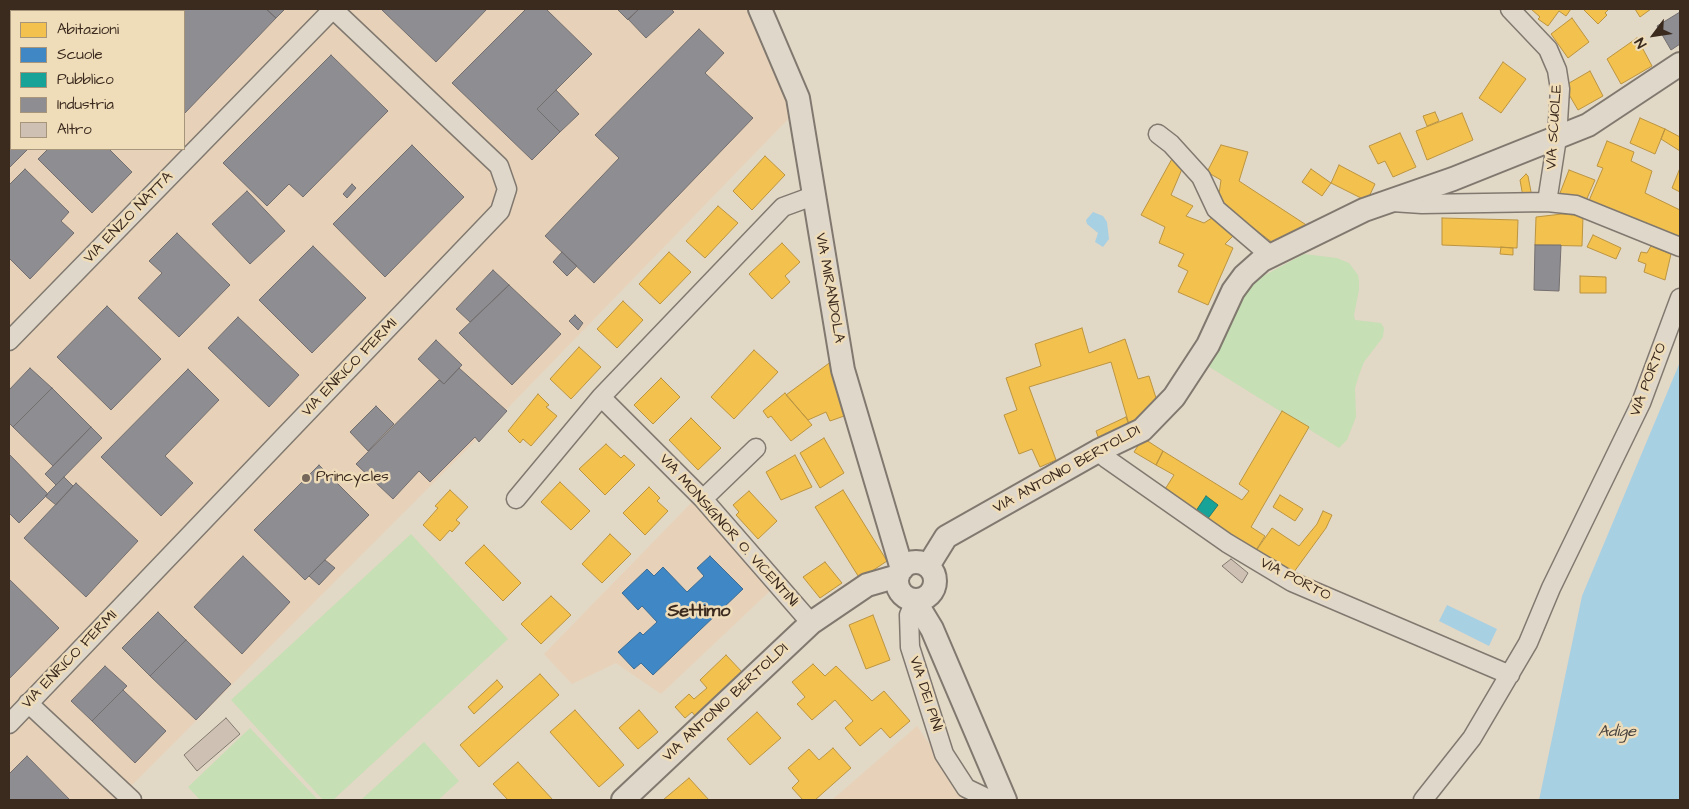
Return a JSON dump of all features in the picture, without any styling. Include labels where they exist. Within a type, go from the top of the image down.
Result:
[{"type":"street","name":"VIA ENZO NATTA","points":[[9,341],[333,9]]},
{"type":"street","name":"VIA ENRICO FERMI","points":[[9,724],[500,211],[507,189],[499,166],[333,9]]},
{"type":"street","name":"VIA MIRANDOLA","points":[[760,9],[798,98],[843,370],[909,587]]},
{"type":"street","name":"VIA SCUOLE","points":[[1512,9],[1548,49],[1557,70],[1560,88],[1557,138],[1547,202]]},
{"type":"street","name":"VIA ANTONIO BERTOLDI","points":[[623,800],[811,623],[857,594],[867,585],[909,587],[910,563],[928,566],[946,537],[1098,450],[1142,430],[1174,397],[1208,345],[1233,291],[1244,276],[1271,256],[1364,210],[1392,202],[1453,179],[1588,125],[1680,64]]},
{"type":"street","points":[[1158,134],[1171,144],[1202,177],[1216,209],[1271,256]]},
{"type":"street","points":[[1453,179],[1458,203]]},
{"type":"street","points":[[516,499],[601,397],[783,207],[813,196]]},
{"type":"street","points":[[1392,202],[1547,202],[1576,205],[1680,247]]},
{"type":"street","name":"VIA PORTO","points":[[1423,800],[1472,738],[1528,643],[1552,588],[1641,403],[1680,298]]},
{"type":"street","name":"VIA MONSIGNOR O. VICENTINI","points":[[601,397],[703,499],[811,623]]},
{"type":"street","points":[[703,499],[756,448]]},
{"type":"street","name":"VIA PORTO","points":[[1098,450],[1107,459],[1227,543],[1292,582],[1510,675]]},
{"type":"street","name":"VIA DEI PINI","points":[[909,587],[932,629],[1005,800]]},
{"type":"street","name":"VIA DEI PINI","points":[[909,587],[910,647],[944,754],[966,788]]},
{"type":"street","points":[[28,703],[132,800]]},
{"type":"street","points":[[966,788],[987,787],[991,784],[994,773]]},
{"type":"street","points":[[966,788],[991,800]]},
{"type":"shaded area","points":[[9,9],[754,9],[793,114],[500,416],[121,796],[124,800],[9,800]]},
{"type":"shaded area","points":[[694,500],[771,590],[661,694],[616,663],[572,684],[544,654]]},
{"type":"shaded area","points":[[917,726],[968,800],[832,800]]},
{"type":"green space","points":[[1304,254],[1337,258],[1349,263],[1358,275],[1359,281],[1354,315],[1355,320],[1381,323],[1384,328],[1383,337],[1364,362],[1359,375],[1355,388],[1356,417],[1347,440],[1339,448],[1203,363],[1232,306],[1254,281]]},
{"type":"green space","points":[[411,534],[508,639],[333,800],[323,800],[231,700]]},
{"type":"green space","points":[[250,728],[318,800],[200,800],[188,787]]},
{"type":"green space","points":[[424,742],[459,781],[438,800],[361,800]]},
{"type":"water","points":[[1093,212],[1103,216],[1107,222],[1109,239],[1103,247],[1095,242],[1098,233],[1087,224],[1086,220]]},
{"type":"water","name":"Adige","points":[[1680,362],[1680,800],[1539,800],[1582,596]]},
{"type":"water","points":[[1447,605],[1497,629],[1489,646],[1439,621]]},
{"type":"building: Abitazioni","points":[[1531,9],[1571,9],[1566,16],[1559,11],[1548,26],[1538,19],[1540,17]]},
{"type":"building: Abitazioni","points":[[1583,9],[1609,9],[1605,13],[1607,15],[1598,24]]},
{"type":"building: Abitazioni","points":[[1635,9],[1651,9],[1640,17]]},
{"type":"building: Abitazioni","points":[[1572,18],[1589,42],[1568,58],[1551,34]]},
{"type":"building: Abitazioni","points":[[1637,38],[1652,66],[1621,84],[1607,59]]},
{"type":"building: Abitazioni","points":[[1503,62],[1526,79],[1501,113],[1479,98]]},
{"type":"building: Abitazioni","points":[[1590,71],[1603,96],[1578,110],[1564,86]]},
{"type":"building: Abitazioni","points":[[1435,112],[1439,121],[1427,126],[1423,116]]},
{"type":"building: Abitazioni","points":[[1462,113],[1473,140],[1427,160],[1416,131]]},
{"type":"building: Abitazioni","points":[[1640,118],[1665,129],[1655,154],[1630,143]]},
{"type":"building: Abitazioni","points":[[1665,129],[1680,137],[1680,151],[1661,139]]},
{"type":"building: Abitazioni","points":[[1400,133],[1416,167],[1393,177],[1385,161],[1378,164],[1369,146]]},
{"type":"building: Abitazioni","points":[[1607,141],[1634,152],[1631,161],[1652,171],[1645,193],[1680,210],[1680,242],[1588,203],[1603,168],[1597,166]]},
{"type":"building: Abitazioni","points":[[1221,145],[1248,152],[1239,181],[1314,230],[1273,243],[1218,201],[1221,180],[1207,172]]},
{"type":"building: Abitazioni","points":[[765,156],[785,175],[752,210],[733,191]]},
{"type":"building: Abitazioni","points":[[1173,157],[1185,162],[1171,195],[1193,206],[1186,216],[1204,223],[1215,216],[1233,236],[1225,244],[1233,248],[1208,305],[1178,292],[1188,271],[1178,266],[1184,254],[1159,243],[1165,227],[1141,215]]},
{"type":"building: Abitazioni","points":[[1339,165],[1375,184],[1367,201],[1331,183]]},
{"type":"building: Abitazioni","points":[[1680,168],[1680,192],[1672,188]]},
{"type":"building: Abitazioni","points":[[1311,169],[1331,183],[1322,196],[1302,182]]},
{"type":"building: Abitazioni","points":[[1569,170],[1595,180],[1585,203],[1560,193]]},
{"type":"building: Abitazioni","points":[[1526,174],[1532,197],[1523,197],[1520,180]]},
{"type":"building: Abitazioni","points":[[718,206],[738,223],[705,258],[686,241]]},
{"type":"building: Abitazioni","points":[[1562,214],[1583,216],[1582,246],[1535,245],[1536,217]]},
{"type":"building: Abitazioni","points":[[1442,218],[1518,220],[1517,248],[1442,245]]},
{"type":"building: Abitazioni","points":[[1593,235],[1621,248],[1616,259],[1587,247]]},
{"type":"building: Abitazioni","points":[[782,243],[800,262],[785,276],[790,282],[772,299],[749,274]]},
{"type":"building: Abitazioni","points":[[1651,246],[1671,254],[1665,280],[1644,272],[1646,264],[1638,261],[1641,252],[1647,253]]},
{"type":"building: Abitazioni","points":[[1501,247],[1513,248],[1513,255],[1500,254]]},
{"type":"building: Abitazioni","points":[[669,252],[691,272],[660,304],[639,284]]},
{"type":"building: Abitazioni","points":[[1580,276],[1606,277],[1606,293],[1580,293]]},
{"type":"building: Abitazioni","points":[[623,301],[643,320],[617,348],[597,329]]},
{"type":"building: Abitazioni","points":[[1082,328],[1089,353],[1125,339],[1138,379],[1149,376],[1157,401],[1130,428],[1111,362],[1029,387],[1056,460],[1040,467],[1032,449],[1019,454],[1004,415],[1017,410],[1006,378],[1041,366],[1035,344]]},
{"type":"building: Abitazioni","points":[[579,347],[601,367],[571,399],[550,379]]},
{"type":"building: Abitazioni","points":[[754,350],[778,372],[734,419],[711,397]]},
{"type":"building: Abitazioni","points":[[832,361],[847,415],[830,421],[826,412],[808,420],[786,395]]},
{"type":"building: Abitazioni","points":[[661,378],[680,397],[653,424],[634,405]]},
{"type":"building: Abitazioni","points":[[785,393],[812,425],[791,441],[771,416],[768,418],[763,411]]},
{"type":"building: Abitazioni","points":[[538,394],[549,405],[546,407],[557,416],[531,446],[523,439],[520,443],[508,431]]},
{"type":"building: Abitazioni","points":[[1282,411],[1309,427],[1251,527],[1265,536],[1253,555],[1206,521],[1218,505],[1206,496],[1194,514],[1162,494],[1174,475],[1156,465],[1163,451],[1242,500],[1249,491],[1239,484]]},
{"type":"building: Abitazioni","points":[[1126,417],[1130,428],[1100,442],[1096,431]]},
{"type":"building: Abitazioni","points":[[691,418],[721,448],[698,470],[669,440]]},
{"type":"building: Abitazioni","points":[[824,438],[844,473],[820,488],[800,453]]},
{"type":"building: Abitazioni","points":[[1143,438],[1163,451],[1156,465],[1134,452]]},
{"type":"building: Abitazioni","points":[[606,444],[621,458],[624,455],[635,465],[605,495],[579,469]]},
{"type":"building: Abitazioni","points":[[795,455],[812,487],[781,500],[766,472]]},
{"type":"building: Abitazioni","points":[[560,482],[590,511],[571,530],[541,502]]},
{"type":"building: Abitazioni","points":[[649,487],[660,498],[657,501],[668,511],[645,535],[623,513]]},
{"type":"building: Abitazioni","points":[[450,490],[468,507],[456,520],[460,523],[440,541],[423,525],[438,508],[435,506]]},
{"type":"building: Abitazioni","points":[[843,490],[887,561],[860,579],[815,507]]},
{"type":"building: Abitazioni","points":[[749,491],[777,521],[758,539],[736,515],[739,512],[733,505]]},
{"type":"building: Abitazioni","points":[[1280,495],[1303,509],[1295,521],[1273,507]]},
{"type":"building: Abitazioni","points":[[1323,511],[1332,515],[1326,528],[1291,576],[1253,555],[1272,528],[1299,546],[1317,524]]},
{"type":"building: Abitazioni","points":[[610,534],[631,554],[602,583],[582,564]]},
{"type":"building: Abitazioni","points":[[484,545],[521,583],[503,601],[465,563]]},
{"type":"building: Abitazioni","points":[[825,562],[842,583],[820,598],[803,577]]},
{"type":"building: Abitazioni","points":[[551,596],[571,615],[541,644],[521,624]]},
{"type":"building: Abitazioni","points":[[873,615],[890,660],[866,669],[849,625]]},
{"type":"building: Abitazioni","points":[[726,655],[743,673],[696,717],[692,712],[685,718],[675,707],[689,694],[694,699],[707,688],[700,680]]},
{"type":"building: Abitazioni","points":[[813,664],[825,676],[836,666],[872,701],[884,691],[910,721],[890,738],[881,728],[860,746],[845,728],[853,721],[835,700],[812,720],[797,704],[805,697],[792,682]]},
{"type":"building: Abitazioni","points":[[540,674],[559,695],[479,767],[460,745]]},
{"type":"building: Abitazioni","points":[[497,680],[503,687],[474,714],[468,707]]},
{"type":"building: Abitazioni","points":[[575,710],[624,765],[599,787],[550,732]]},
{"type":"building: Abitazioni","points":[[639,710],[658,732],[638,749],[619,728]]},
{"type":"building: Abitazioni","points":[[757,712],[781,738],[750,765],[727,739]]},
{"type":"building: Abitazioni","points":[[833,748],[851,768],[815,800],[803,800],[792,788],[799,781],[788,768],[809,749],[819,760]]},
{"type":"building: Abitazioni","points":[[518,762],[553,800],[508,800],[493,784]]},
{"type":"building: Abitazioni","points":[[689,778],[709,800],[663,800]]},
{"type":"building: Scuole","points":[[710,556],[743,589],[653,675],[641,663],[634,669],[618,652],[640,632],[643,635],[657,622],[642,606],[638,610],[622,593],[647,569],[654,576],[663,567],[687,592],[704,576],[697,568]]},
{"type":"building: Pubblico","points":[[1206,496],[1218,505],[1206,521],[1194,514]]},
{"type":"building: Industria","points":[[266,9],[276,18],[185,113],[185,10]]},
{"type":"building: Industria","points":[[266,9],[285,9],[276,18]]},
{"type":"building: Industria","points":[[487,9],[436,62],[382,10]]},
{"type":"building: Industria","points":[[526,9],[546,9],[592,54],[537,109],[560,132],[532,160],[452,83]]},
{"type":"building: Industria","points":[[617,9],[639,9],[628,20]]},
{"type":"building: Industria","points":[[639,9],[671,9],[674,12],[646,38],[628,19]]},
{"type":"building: Industria","points":[[1680,12],[1680,44],[1671,50],[1657,26]]},
{"type":"building: Industria","points":[[699,29],[724,53],[705,73],[753,118],[594,283],[545,236],[619,158],[595,135]]},
{"type":"building: Industria","points":[[331,55],[388,111],[303,197],[289,184],[267,206],[223,163]]},
{"type":"building: Industria","points":[[556,90],[579,114],[560,132],[537,109]]},
{"type":"building: Industria","points":[[412,145],[464,197],[385,277],[333,224]]},
{"type":"building: Industria","points":[[9,150],[27,150],[9,168]]},
{"type":"building: Industria","points":[[47,150],[110,150],[132,172],[92,213],[38,159]]},
{"type":"building: Industria","points":[[25,169],[69,212],[61,221],[74,233],[30,279],[9,258],[9,185]]},
{"type":"building: Industria","points":[[352,184],[356,188],[347,198],[343,194]]},
{"type":"building: Industria","points":[[247,191],[285,231],[250,264],[212,224]]},
{"type":"building: Industria","points":[[177,233],[230,285],[179,337],[138,298],[162,273],[149,261]]},
{"type":"building: Industria","points":[[1535,245],[1561,245],[1559,291],[1534,290]]},
{"type":"building: Industria","points":[[313,246],[366,298],[312,353],[259,300]]},
{"type":"building: Industria","points":[[562,252],[577,266],[567,276],[553,262]]},
{"type":"building: Industria","points":[[493,270],[509,285],[470,322],[456,309]]},
{"type":"building: Industria","points":[[509,285],[561,334],[512,385],[459,333]]},
{"type":"building: Industria","points":[[107,306],[161,359],[111,410],[57,357]]},
{"type":"building: Industria","points":[[575,315],[583,323],[578,330],[569,321]]},
{"type":"building: Industria","points":[[238,317],[299,375],[269,407],[208,348]]},
{"type":"building: Industria","points":[[436,340],[462,365],[444,384],[418,359]]},
{"type":"building: Industria","points":[[30,368],[52,388],[13,427],[9,423],[9,390]]},
{"type":"building: Industria","points":[[459,368],[507,411],[479,442],[475,437],[430,482],[419,471],[393,499],[356,464],[439,380],[444,384]]},
{"type":"building: Industria","points":[[188,369],[219,400],[165,456],[193,483],[161,516],[101,457]]},
{"type":"building: Industria","points":[[52,388],[91,427],[53,466],[13,427]]},
{"type":"building: Industria","points":[[376,406],[394,424],[368,451],[350,432]]},
{"type":"building: Industria","points":[[91,427],[102,438],[56,485],[45,474]]},
{"type":"building: Industria","points":[[9,454],[48,494],[19,523],[9,513]]},
{"type":"building: Industria","points":[[319,465],[369,515],[305,580],[254,530]]},
{"type":"building: Industria","points":[[64,477],[73,486],[56,505],[45,496]]},
{"type":"building: Industria","points":[[76,483],[138,541],[86,597],[24,538]]},
{"type":"building: Industria","points":[[243,556],[290,602],[242,654],[194,607]]},
{"type":"building: Industria","points":[[325,560],[335,568],[319,585],[309,576]]},
{"type":"building: Industria","points":[[9,579],[59,628],[9,679]]},
{"type":"building: Industria","points":[[158,612],[186,640],[150,676],[122,648]]},
{"type":"building: Industria","points":[[186,640],[231,684],[196,720],[150,676]]},
{"type":"building: Industria","points":[[105,666],[127,686],[92,721],[71,701]]},
{"type":"building: Industria","points":[[123,690],[166,731],[135,763],[92,721]]},
{"type":"building: Industria","points":[[27,756],[70,800],[9,800],[9,774]]},
{"type":"building: Altro","points":[[1231,559],[1248,573],[1242,583],[1222,566]]},
{"type":"building: Altro","points":[[226,718],[240,734],[197,771],[184,755]]},
{"type":"place","name":"Princycles","points":[[306,478]]},
{"type":"district","name":"Settimo","points":[[699,612]]}]
